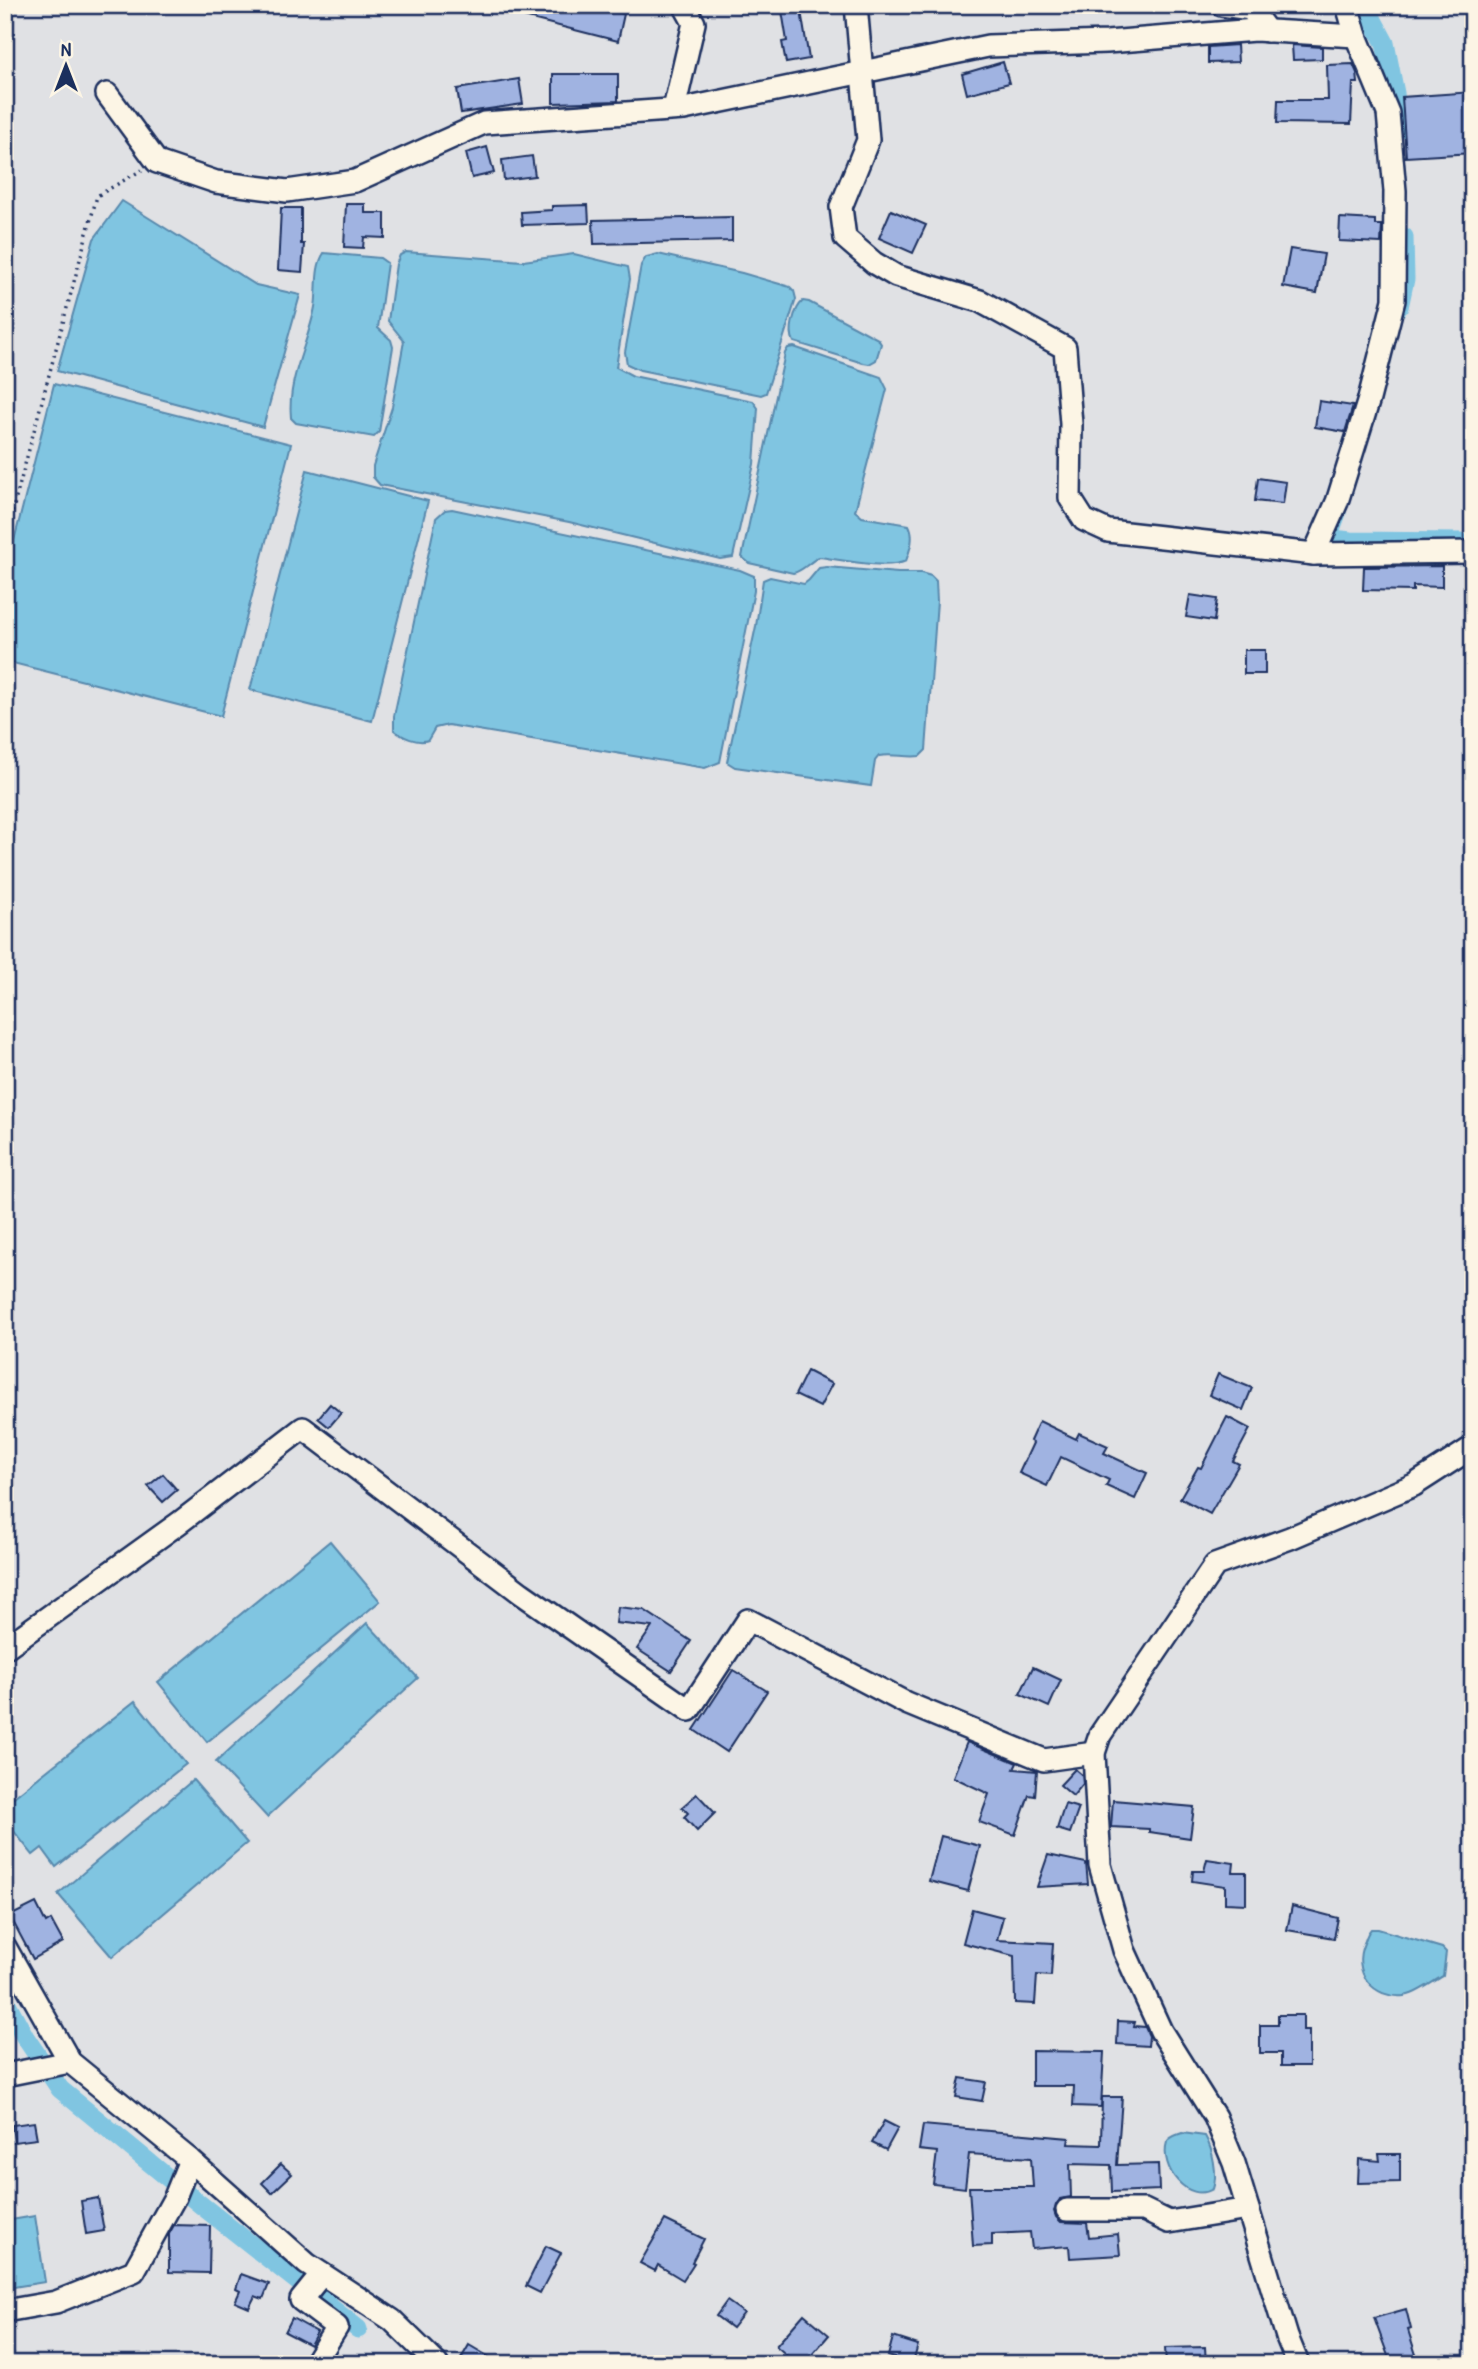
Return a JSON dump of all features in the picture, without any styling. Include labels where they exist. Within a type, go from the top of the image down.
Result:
[{"type":"street","points":[[674,110],[694,23],[684,5]]},
{"type":"street","points":[[856,5],[868,140],[841,207],[845,238],[874,264],[896,276],[979,301],[1065,348],[1071,424],[1070,498],[1084,520],[1108,531],[1314,554],[1473,552]]},
{"type":"street","points":[[1222,5],[1251,9],[1267,31]]},
{"type":"street","points":[[1314,554],[1337,502],[1369,399],[1394,300],[1395,191],[1388,113],[1356,36],[1348,5]]},
{"type":"street","points":[[107,94],[157,162],[216,182],[288,191],[355,181],[484,123],[674,110],[988,46],[1107,42],[1255,30],[1356,36]]},
{"type":"street","points":[[5,1648],[179,1523],[303,1428],[521,1593],[690,1710],[748,1620],[906,1703],[1044,1760],[1094,1753]]},
{"type":"street","points":[[1298,2364],[1287,2337],[1234,2163],[1215,2117],[1161,2031],[1124,1951],[1100,1865],[1094,1753],[1100,1735],[1215,1565],[1290,1538],[1414,1485],[1473,1447]]},
{"type":"street","points":[[5,1947],[70,2062],[190,2160],[307,2264],[392,2320],[437,2364]]},
{"type":"street","points":[[5,2075],[70,2062]]},
{"type":"street","points":[[5,2311],[56,2302],[134,2271],[175,2197],[190,2160]]},
{"type":"street","points":[[1067,2210],[1144,2210],[1168,2222],[1248,2209]]},
{"type":"street","points":[[314,2364],[337,2327],[301,2301],[322,2274]]},
{"type":"path","points":[[5,540],[97,196],[157,162]]},
{"type":"water","points":[[122,201],[256,285],[300,295],[263,427],[57,371],[94,239]]},
{"type":"water","points":[[406,252],[523,261],[574,254],[628,267],[630,279],[616,367],[633,376],[753,401],[758,408],[754,464],[733,557],[720,559],[569,522],[380,485],[373,477],[373,466],[392,407],[404,341],[388,321],[396,264],[400,255]]},
{"type":"water","points":[[324,253],[380,258],[387,263],[378,328],[391,340],[393,347],[379,432],[374,437],[296,423],[291,418],[292,389],[312,321],[318,272]]},
{"type":"water","points":[[658,254],[742,273],[790,287],[794,291],[796,299],[766,393],[761,395],[640,370],[627,364],[625,352],[641,265],[646,257]]},
{"type":"water","points":[[803,301],[878,339],[881,344],[876,360],[869,364],[863,363],[794,342],[793,320]]},
{"type":"water","points":[[794,347],[881,377],[887,389],[855,511],[862,517],[909,525],[912,538],[906,561],[887,565],[819,557],[793,573],[749,563],[742,557],[785,353],[788,348]]},
{"type":"water","points":[[54,384],[291,444],[221,716],[5,661],[5,576]]},
{"type":"water","points":[[307,470],[428,501],[372,721],[250,690]]},
{"type":"water","points":[[452,509],[740,570],[754,576],[754,591],[720,762],[705,768],[448,725],[435,728],[428,740],[424,741],[410,739],[394,730],[394,716],[436,518],[445,510]]},
{"type":"water","points":[[819,568],[921,573],[936,581],[937,601],[926,750],[920,756],[879,756],[875,761],[871,786],[735,767],[727,762],[763,580],[770,577],[804,584]]},
{"type":"water","points":[[330,1541],[380,1601],[207,1742],[158,1682]]},
{"type":"water","points":[[367,1623],[418,1678],[267,1817],[216,1762]]},
{"type":"water","points":[[135,1701],[186,1764],[56,1867],[42,1848],[33,1855],[5,1820],[5,1804]]},
{"type":"water","points":[[193,1780],[247,1843],[112,1957],[58,1894]]},
{"type":"water","points":[[1371,1929],[1442,1948],[1446,1952],[1443,1976],[1419,1991],[1404,1996],[1393,1996],[1374,1988],[1368,1982],[1360,1964],[1367,1934]]},
{"type":"water","points":[[1182,2133],[1205,2136],[1214,2162],[1213,2189],[1194,2192],[1185,2188],[1171,2172],[1167,2162],[1167,2142],[1171,2137]]},
{"type":"water","points":[[35,2216],[45,2282],[7,2288],[5,2221]]},
{"type":"building","points":[[501,5],[588,5],[624,14],[618,41],[500,11]]},
{"type":"building","points":[[781,5],[800,5],[809,59],[786,63],[782,42],[787,41]]},
{"type":"building","points":[[1237,45],[1238,62],[1208,63],[1208,47]]},
{"type":"building","points":[[1292,45],[1322,47],[1322,59],[1293,60]]},
{"type":"building","points":[[1003,62],[1009,83],[967,94],[962,74]]},
{"type":"building","points":[[1353,64],[1358,83],[1353,83],[1351,124],[1277,123],[1278,100],[1328,100],[1327,65]]},
{"type":"building","points":[[553,74],[618,74],[618,101],[553,103]]},
{"type":"building","points":[[519,79],[523,104],[461,113],[457,89]]},
{"type":"building","points":[[1473,92],[1473,153],[1406,157],[1402,97]]},
{"type":"building","points":[[487,147],[494,173],[472,178],[466,153]]},
{"type":"building","points":[[532,156],[535,176],[504,180],[502,160]]},
{"type":"building","points":[[346,204],[365,204],[365,213],[385,213],[385,238],[364,237],[363,248],[344,247]]},
{"type":"building","points":[[588,205],[589,223],[522,225],[521,212],[552,210],[552,206]]},
{"type":"building","points":[[281,208],[301,208],[301,244],[304,244],[302,272],[278,270]]},
{"type":"building","points":[[891,210],[926,225],[913,253],[879,238]]},
{"type":"building","points":[[732,217],[732,241],[594,244],[593,220]]},
{"type":"building","points":[[1340,218],[1375,220],[1375,225],[1382,225],[1381,243],[1339,241]]},
{"type":"building","points":[[1290,249],[1324,254],[1317,293],[1283,287]]},
{"type":"building","points":[[1319,401],[1353,406],[1345,432],[1315,427]]},
{"type":"building","points":[[1258,478],[1286,482],[1283,504],[1255,501]]},
{"type":"building","points":[[1442,566],[1442,587],[1413,586],[1413,591],[1363,590],[1364,567]]},
{"type":"building","points":[[1190,595],[1217,599],[1214,621],[1186,617]]},
{"type":"building","points":[[1244,650],[1265,650],[1265,674],[1244,674]]},
{"type":"building","points":[[807,1371],[832,1384],[820,1407],[795,1395]]},
{"type":"building","points":[[1218,1374],[1252,1388],[1243,1410],[1209,1395]]},
{"type":"building","points":[[330,1404],[341,1413],[329,1427],[318,1418]]},
{"type":"building","points":[[1227,1417],[1250,1429],[1233,1461],[1239,1464],[1210,1514],[1180,1498],[1198,1467],[1201,1468]]},
{"type":"building","points":[[1039,1421],[1076,1439],[1079,1433],[1108,1446],[1104,1453],[1147,1473],[1135,1499],[1106,1486],[1109,1480],[1061,1457],[1047,1486],[1019,1473],[1033,1443],[1030,1441]]},
{"type":"building","points":[[163,1474],[177,1490],[163,1502],[148,1486]]},
{"type":"building","points":[[618,1607],[644,1610],[691,1641],[671,1671],[637,1649],[652,1627],[616,1623]]},
{"type":"building","points":[[1033,1667],[1061,1680],[1049,1707],[1020,1694]]},
{"type":"building","points":[[733,1670],[767,1691],[727,1752],[694,1730]]},
{"type":"building","points":[[967,1742],[1017,1763],[1014,1769],[1037,1771],[1035,1796],[1029,1795],[1015,1835],[979,1822],[989,1794],[953,1777]]},
{"type":"building","points":[[1075,1769],[1082,1775],[1083,1784],[1073,1796],[1060,1785]]},
{"type":"building","points":[[697,1794],[715,1813],[697,1831],[684,1817],[688,1813],[682,1807]]},
{"type":"building","points":[[1113,1800],[1194,1807],[1190,1838],[1149,1832],[1149,1829],[1111,1827]]},
{"type":"building","points":[[1065,1804],[1079,1808],[1070,1833],[1057,1829]]},
{"type":"building","points":[[941,1836],[980,1846],[968,1891],[929,1881]]},
{"type":"building","points":[[1048,1855],[1086,1863],[1088,1884],[1037,1887]]},
{"type":"building","points":[[1207,1859],[1234,1863],[1233,1872],[1246,1872],[1246,1904],[1225,1903],[1225,1886],[1192,1881],[1193,1871],[1204,1871]]},
{"type":"building","points":[[36,1903],[46,1923],[51,1920],[63,1942],[33,1959],[10,1916]]},
{"type":"building","points":[[1292,1906],[1338,1918],[1334,1938],[1287,1930]]},
{"type":"building","points":[[972,1909],[1003,1917],[997,1940],[1053,1943],[1051,1976],[1037,1975],[1035,2004],[1015,2003],[1014,1956],[963,1943]]},
{"type":"building","points":[[1278,2015],[1303,2015],[1303,2030],[1309,2030],[1309,2066],[1281,2066],[1281,2053],[1260,2053],[1260,2025],[1278,2025]]},
{"type":"building","points":[[1118,2021],[1135,2022],[1134,2026],[1145,2027],[1149,2036],[1148,2046],[1117,2044]]},
{"type":"building","points":[[1032,2051],[1104,2052],[1101,2107],[1073,2106],[1074,2086],[1032,2086]]},
{"type":"building","points":[[960,2078],[986,2082],[982,2101],[956,2097]]},
{"type":"building","points":[[1102,2097],[1122,2097],[1117,2165],[1158,2164],[1159,2190],[1112,2192],[1111,2165],[1070,2164],[1071,2197],[1060,2199],[1054,2211],[1061,2222],[1087,2223],[1089,2237],[1118,2234],[1120,2255],[1070,2258],[1069,2246],[1032,2249],[1030,2232],[992,2234],[992,2245],[973,2246],[969,2187],[1033,2187],[1031,2158],[969,2154],[965,2188],[933,2184],[937,2152],[919,2150],[923,2125],[1069,2138],[1068,2144],[1101,2145]]},
{"type":"building","points":[[884,2121],[898,2128],[886,2150],[872,2143]]},
{"type":"building","points":[[34,2122],[37,2139],[14,2142],[12,2125]]},
{"type":"building","points":[[1379,2154],[1400,2154],[1400,2182],[1358,2183],[1359,2159],[1380,2161]]},
{"type":"building","points":[[281,2164],[292,2174],[272,2193],[262,2183]]},
{"type":"building","points":[[98,2198],[104,2231],[86,2234],[81,2201]]},
{"type":"building","points":[[665,2220],[704,2239],[683,2280],[658,2265],[655,2271],[640,2263]]},
{"type":"building","points":[[174,2225],[210,2226],[209,2273],[169,2272],[169,2234]]},
{"type":"building","points":[[546,2246],[561,2253],[540,2293],[526,2286]]},
{"type":"building","points":[[241,2274],[269,2284],[263,2299],[255,2296],[249,2308],[235,2302],[240,2291],[236,2289]]},
{"type":"building","points":[[727,2301],[744,2313],[732,2328],[716,2316]]},
{"type":"building","points":[[1406,2309],[1411,2329],[1408,2330],[1417,2358],[1391,2364],[1374,2318]]},
{"type":"building","points":[[804,2314],[829,2335],[804,2364],[797,2364],[776,2346]]},
{"type":"building","points":[[292,2318],[317,2332],[310,2345],[285,2332]]},
{"type":"building","points":[[893,2337],[918,2345],[913,2363],[888,2356]]},
{"type":"building","points":[[469,2345],[501,2364],[458,2364]]},
{"type":"building","points":[[1205,2347],[1206,2364],[1166,2364],[1165,2348]]},
{"type":"waterway","points":[[1365,5],[1385,43],[1395,93],[1398,130]]},
{"type":"waterway","points":[[1399,307],[1405,279],[1404,237]]},
{"type":"waterway","points":[[1337,513],[1330,532],[1334,539],[1461,542]]},
{"type":"waterway","points":[[5,2000],[25,2037],[60,2089],[358,2329]]}]
